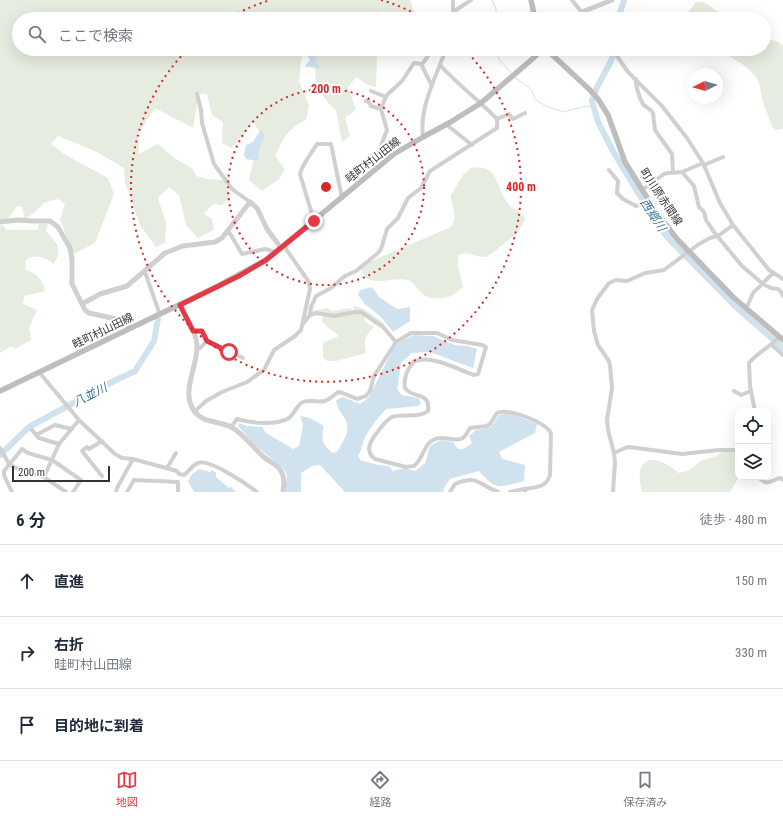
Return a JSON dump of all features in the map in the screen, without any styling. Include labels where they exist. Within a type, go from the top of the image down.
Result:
[{"type":"main road","points":[[531,0],[534,12]]},
{"type":"main road","name":"畦町村山田線","points":[[1,390],[160,315],[239,276],[266,260],[394,154],[481,103],[536,56]]},
{"type":"main road","name":"町川原赤間線","points":[[552,56],[598,99],[608,115],[622,156],[648,200],[686,254],[779,339]]},
{"type":"street","points":[[453,0],[453,12]]},
{"type":"street","points":[[453,12],[471,0]]},
{"type":"street","points":[[572,0],[582,12],[612,0]]},
{"type":"street","points":[[421,64],[427,56]]},
{"type":"street","points":[[423,137],[424,112],[443,56]]},
{"type":"street","points":[[617,56],[628,72],[662,106],[687,138],[703,164],[720,203],[733,225],[773,274],[783,279]]},
{"type":"street","points":[[371,172],[386,130],[381,109],[386,97],[390,91],[402,81],[414,63],[421,64]]},
{"type":"street","points":[[421,64],[432,86]]},
{"type":"street","points":[[194,412],[206,401],[222,392],[247,382],[264,370],[274,350],[298,333],[310,315],[311,307],[316,296],[331,288],[345,276],[356,271],[378,253],[381,249],[387,229],[398,218],[408,198],[421,188],[430,171],[497,128],[497,119],[440,65]]},
{"type":"street","points":[[636,79],[636,86],[639,90],[642,103],[651,110],[655,130],[672,154],[674,172]]},
{"type":"street","points":[[371,91],[386,97]]},
{"type":"street","points":[[197,94],[201,110],[202,123],[214,164],[226,179],[230,187],[257,208],[268,229],[309,282],[310,289],[302,325]]},
{"type":"street","points":[[366,101],[369,102],[371,106],[381,109]]},
{"type":"street","points":[[497,119],[510,114],[514,119],[525,113]]},
{"type":"street","points":[[447,124],[472,145]]},
{"type":"street","points":[[314,221],[300,174],[307,158],[317,144],[331,144],[342,198]]},
{"type":"street","points":[[642,190],[668,172],[682,172],[723,157]]},
{"type":"street","points":[[609,170],[618,181],[617,193],[619,196],[636,206],[648,200]]},
{"type":"street","points":[[682,172],[694,186],[699,207],[704,212],[706,220],[742,266],[763,284],[771,288],[778,289],[783,296]]},
{"type":"street","points":[[82,304],[100,294],[127,286],[145,272],[164,253],[182,246],[215,242],[222,238],[250,202]]},
{"type":"street","points":[[0,222],[17,220],[50,221],[54,223],[70,248],[72,259],[72,284],[88,313],[125,321],[131,328]]},
{"type":"street","points":[[613,492],[615,470],[614,453],[611,445],[607,420],[612,388],[610,366],[609,361],[598,345],[594,331],[592,310],[597,299],[609,283],[616,280],[627,281],[646,273],[664,270],[710,238],[718,236],[733,225]]},
{"type":"street","points":[[227,231],[242,254],[265,249],[276,252]]},
{"type":"street","points":[[145,272],[160,315]]},
{"type":"street","points":[[746,309],[753,293],[773,274]]},
{"type":"street","points":[[180,305],[193,331],[197,348],[188,394],[189,402],[194,412],[202,418],[231,426],[254,449],[280,469],[283,476],[283,492]]},
{"type":"street","points":[[310,315],[316,313],[338,316],[361,312],[385,329],[396,342]]},
{"type":"street","points":[[193,331],[202,331],[207,341],[243,358]]},
{"type":"street","points":[[231,426],[236,419],[262,423],[288,419],[304,401],[325,401],[338,392],[361,399],[370,391],[374,376],[396,342],[411,333],[436,333],[452,340],[486,347],[478,374],[474,375],[440,362],[425,359],[415,361],[412,364],[405,380],[405,388],[411,394],[422,396],[428,405],[428,411],[424,414],[398,416],[387,420],[369,444],[370,453],[375,460],[406,467],[414,466],[420,459],[426,445],[433,439],[443,437],[464,438],[470,428],[487,426],[497,413],[506,411],[539,422],[545,425],[551,433],[550,475],[545,485],[524,491],[510,492]]},
{"type":"street","points":[[754,408],[751,390],[749,363],[779,339]]},
{"type":"street","points":[[197,348],[200,348],[207,341]]},
{"type":"street","points":[[772,345],[783,355]]},
{"type":"street","points":[[39,372],[79,420],[118,456],[167,468],[184,475],[197,463],[205,462],[249,485],[257,492]]},
{"type":"street","points":[[734,391],[741,395],[751,390]]},
{"type":"street","points":[[44,477],[60,444],[79,420]]},
{"type":"street","points":[[36,435],[55,425],[72,429]]},
{"type":"street","points":[[32,430],[39,438],[60,444]]},
{"type":"street","points":[[102,442],[90,449],[87,447],[82,451],[102,476]]},
{"type":"street","points":[[614,453],[629,447],[682,454],[719,450],[735,450]]},
{"type":"street","points":[[0,448],[9,464],[16,468],[44,477],[66,492]]},
{"type":"street","points":[[12,492],[4,475],[4,470],[22,449],[28,453],[52,460],[81,480],[73,492]]},
{"type":"street","points":[[167,468],[176,453]]},
{"type":"street","points":[[116,492],[133,459]]},
{"type":"street","points":[[178,492],[179,474]]},
{"type":"street","points":[[762,480],[765,483],[780,478],[783,480]]},
{"type":"street","points":[[127,492],[134,480],[178,482]]},
{"type":"street","points":[[450,492],[455,484],[474,480],[478,480],[498,492]]},
{"type":"shaded area","points":[[0,0],[410,0],[414,12],[12,12],[12,56],[302,56],[299,81],[309,106],[306,120],[294,127],[286,135],[275,156],[285,169],[279,179],[262,191],[249,180],[260,132],[253,122],[247,131],[231,148],[222,143],[223,122],[212,115],[207,94],[199,94],[193,128],[155,108],[138,134],[139,154],[158,144],[174,158],[192,168],[196,176],[207,179],[224,180],[231,197],[222,205],[213,204],[204,214],[212,219],[214,230],[198,238],[186,225],[179,195],[169,187],[158,198],[166,223],[165,243],[156,247],[140,225],[125,183],[124,168],[95,151],[58,136],[51,144],[64,154],[108,178],[114,194],[95,243],[74,254],[60,220],[65,204],[58,199],[45,202],[34,213],[25,219],[22,207],[17,206],[8,219],[0,220]]},
{"type":"shaded area","points":[[696,2],[700,2],[708,5],[718,12],[688,12]]},
{"type":"shaded area","points":[[771,40],[783,45],[783,129],[775,130],[773,128],[762,98],[758,80],[750,70],[728,56],[771,56]]},
{"type":"shaded area","points":[[314,56],[377,56],[376,87],[368,85],[356,77],[348,87],[356,110],[345,118],[350,136],[342,142],[336,110],[330,105],[316,86]]},
{"type":"shaded area","points":[[471,168],[487,169],[492,173],[509,204],[524,216],[525,219],[517,233],[487,256],[482,257],[464,253],[458,256],[458,266],[463,287],[448,297],[430,298],[408,280],[375,281],[364,275],[361,269],[369,262],[449,228],[454,221],[451,195],[463,175]]},
{"type":"shaded area","points":[[39,224],[48,224],[46,231],[58,246],[59,250],[57,258],[54,264],[44,258],[33,257],[26,260],[25,270],[38,277],[45,291],[24,296],[23,304],[37,310],[29,328],[31,340],[15,349],[11,346],[0,353],[0,226],[3,225],[6,230],[37,230]]},
{"type":"shaded area","points":[[354,306],[364,309],[384,323],[383,328],[364,316],[365,322],[374,327],[366,338],[366,353],[336,361],[327,361],[323,357],[323,343],[339,336],[322,322],[323,316],[313,311],[327,308],[332,311],[351,308],[353,313]]},
{"type":"shaded area","points":[[728,448],[735,449],[735,480],[737,480],[730,492],[642,492],[640,472],[644,463],[648,461],[654,460],[661,462],[679,473],[690,470],[701,461],[716,456]]},
{"type":"water","points":[[308,56],[317,56],[315,59],[320,67],[305,67],[310,61]]},
{"type":"water","points":[[260,130],[263,131],[264,137],[260,148],[258,161],[246,159],[244,155],[246,145],[253,142]]},
{"type":"water","points":[[372,287],[379,297],[397,309],[410,307],[410,321],[393,332],[382,318],[365,304],[358,295],[360,290]]},
{"type":"water","points":[[414,335],[433,336],[455,345],[468,346],[477,349],[473,368],[430,352],[412,353],[401,363],[397,389],[402,395],[418,398],[421,403],[419,406],[386,409],[374,423],[366,436],[358,455],[360,460],[378,465],[389,466],[393,471],[405,468],[415,471],[425,463],[430,446],[441,440],[453,442],[458,449],[463,449],[472,443],[469,436],[476,430],[491,427],[499,415],[509,413],[537,424],[535,433],[499,452],[502,459],[525,465],[524,481],[499,486],[490,482],[479,471],[450,479],[443,492],[345,492],[320,465],[312,466],[301,473],[301,492],[285,492],[287,475],[283,468],[257,447],[238,426],[239,423],[247,426],[262,427],[266,433],[293,449],[299,446],[303,425],[300,416],[310,418],[324,426],[322,438],[324,444],[333,453],[337,452],[346,435],[347,426],[336,400],[343,397],[360,404],[369,397],[392,351],[398,343]]},
{"type":"water","points":[[199,469],[210,472],[212,470],[216,473],[216,477],[236,492],[194,492],[188,481],[192,474]]},
{"type":"waterway","points":[[492,0],[496,12]]},
{"type":"waterway","name":"西郷川","points":[[620,12],[624,0]]},
{"type":"waterway","points":[[498,56],[511,73]]},
{"type":"waterway","name":"西郷川","points":[[613,56],[596,89],[592,101],[598,122],[614,153],[659,227],[670,240],[737,308],[783,348]]},
{"type":"waterway","points":[[514,77],[532,91],[535,99],[546,106],[563,112],[587,106],[593,107]]},
{"type":"waterway","name":"八並川","points":[[0,455],[29,427],[135,371],[154,341],[158,319]]},
{"type":"route","points":[[229,352],[207,341],[202,331],[193,331],[180,305],[254,268],[314,221]]}]
